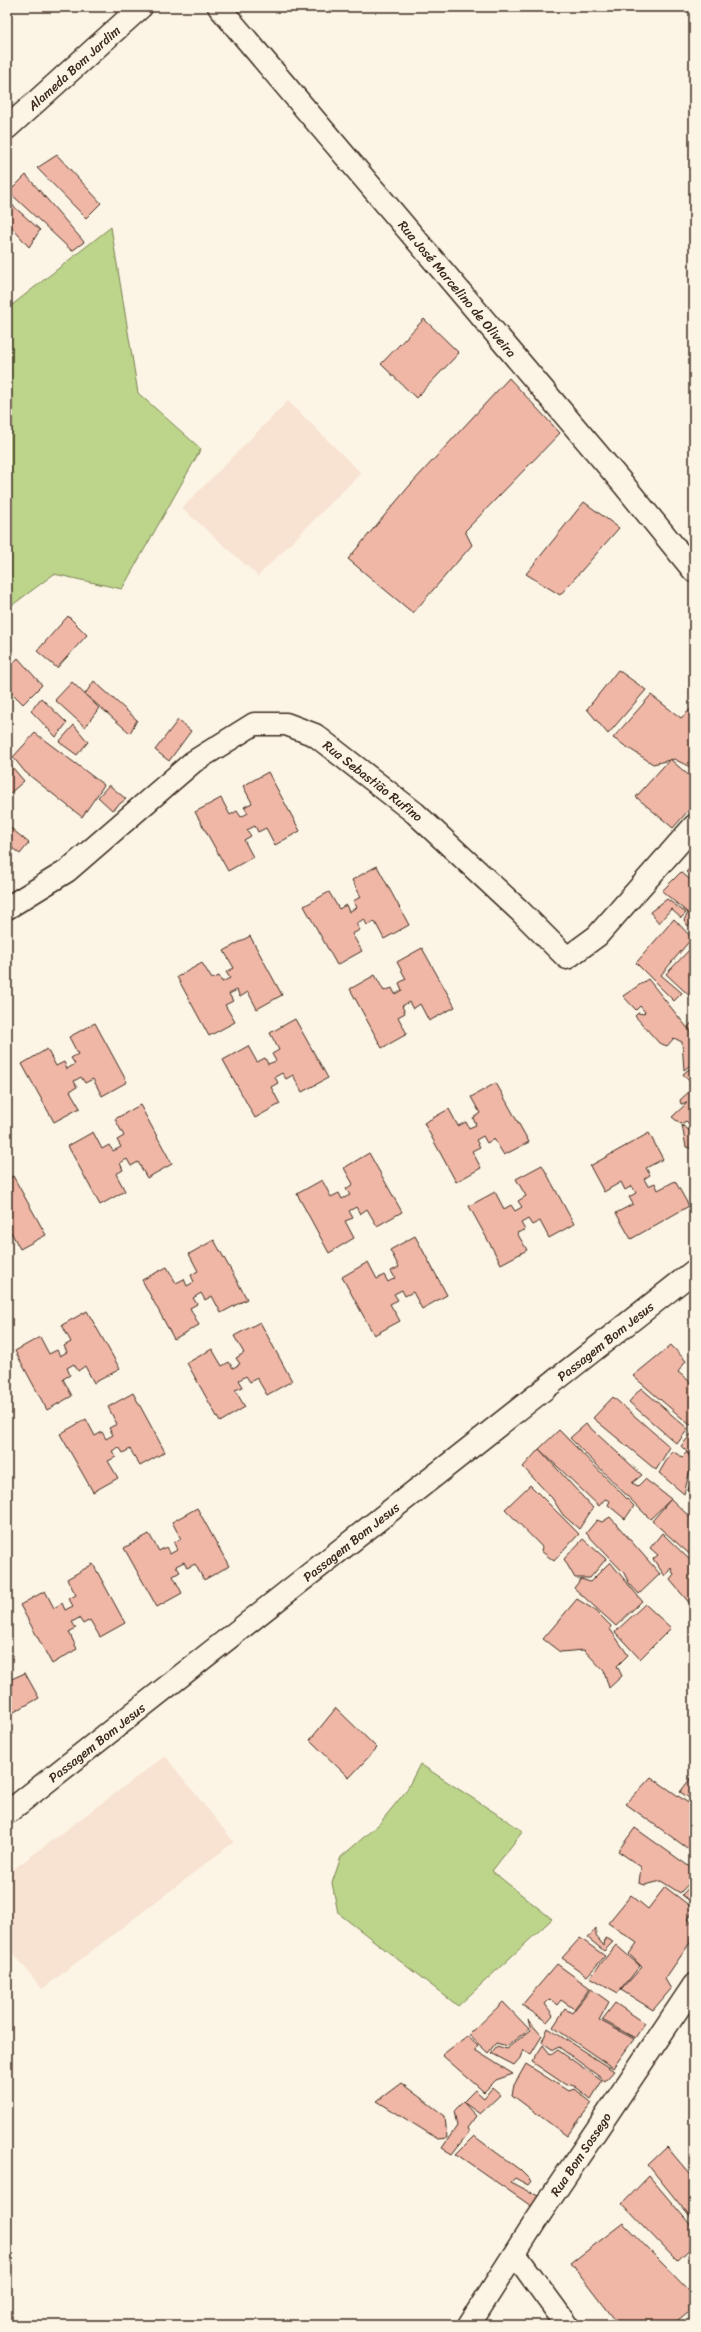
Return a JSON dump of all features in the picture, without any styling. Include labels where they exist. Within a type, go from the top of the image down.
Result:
[{"type":"street","name":"Alameda Bom Jardim","points":[[7,128],[141,7]]},
{"type":"street","name":"Rua José Marcelino de Oliveira","points":[[219,7],[624,485],[694,571]]},
{"type":"street","name":"Rua Sebastião Rufino","points":[[7,908],[67,871],[193,762],[254,724],[286,724],[315,735],[415,813],[520,911],[567,958],[597,936],[694,826]]},
{"type":"street","name":"Passagem Bom Jesus","points":[[7,1812],[694,1271]]},
{"type":"street","name":"Rua Bom Sossego","points":[[469,2325],[694,1985]]},
{"type":"street","points":[[515,2254],[567,2325]]},
{"type":"shaded area","points":[[288,401],[361,473],[258,576],[182,508]]},
{"type":"shaded area","points":[[165,1756],[234,1842],[42,1989],[7,1945],[7,1874]]},
{"type":"green space","points":[[111,227],[138,393],[201,449],[122,589],[54,574],[7,609],[7,309]]},
{"type":"green space","points":[[420,1764],[523,1831],[492,1871],[552,1919],[458,2006],[338,1913],[332,1883],[341,1857],[379,1824],[406,1791]]},
{"type":"building","points":[[57,155],[101,203],[86,218],[37,168]]},
{"type":"building","points":[[26,175],[84,242],[72,251],[9,192]]},
{"type":"building","points":[[10,203],[40,230],[29,247],[7,222],[7,208]]},
{"type":"building","points":[[424,319],[459,353],[416,398],[381,364]]},
{"type":"building","points":[[509,378],[560,433],[465,531],[472,545],[413,613],[348,559],[411,484]]},
{"type":"building","points":[[584,502],[619,528],[560,595],[526,574]]},
{"type":"building","points":[[68,616],[87,635],[57,668],[37,651]]},
{"type":"building","points":[[18,658],[42,685],[23,704],[7,688],[7,670]]},
{"type":"building","points":[[618,670],[646,690],[608,734],[587,709]]},
{"type":"building","points":[[94,681],[137,720],[130,733],[85,694]]},
{"type":"building","points":[[72,682],[99,708],[85,727],[55,700]]},
{"type":"building","points":[[651,695],[681,718],[694,706],[694,769],[674,759],[653,764],[613,738]]},
{"type":"building","points":[[41,698],[67,723],[56,737],[31,711]]},
{"type":"building","points":[[178,720],[191,731],[169,761],[155,750]]},
{"type":"building","points":[[74,725],[88,742],[77,755],[59,742]]},
{"type":"building","points":[[35,733],[104,785],[82,817],[25,772],[13,757]]},
{"type":"building","points":[[670,759],[694,780],[694,804],[673,828],[636,797]]},
{"type":"building","points":[[7,761],[24,781],[8,795],[7,794]]},
{"type":"building","points":[[268,772],[300,831],[275,845],[266,828],[258,832],[255,826],[247,830],[251,836],[244,840],[253,857],[228,871],[195,812],[221,798],[230,815],[237,811],[241,817],[248,813],[244,807],[252,803],[243,786]]},
{"type":"building","points":[[109,785],[126,799],[112,810],[98,797]]},
{"type":"building","points":[[7,825],[29,843],[20,854],[7,844]]},
{"type":"building","points":[[694,864],[694,878],[686,872]]},
{"type":"building","points":[[377,866],[409,925],[384,939],[375,922],[367,925],[364,919],[356,924],[360,930],[352,934],[362,951],[337,965],[304,906],[329,892],[339,909],[346,905],[349,912],[357,907],[353,901],[361,897],[352,880]]},
{"type":"building","points":[[681,872],[694,883],[694,920],[688,926],[684,920],[688,913],[662,891]]},
{"type":"building","points":[[667,899],[686,913],[681,918],[671,909],[659,923],[650,912]]},
{"type":"building","points":[[674,919],[692,938],[661,975],[682,993],[674,1001],[636,963]]},
{"type":"building","points":[[250,936],[282,995],[257,1009],[248,992],[240,997],[237,990],[229,994],[233,1001],[225,1005],[235,1022],[209,1036],[177,977],[202,963],[212,979],[219,976],[222,982],[230,978],[226,972],[234,968],[224,951]]},
{"type":"building","points":[[694,945],[694,1000],[666,974]]},
{"type":"building","points":[[422,948],[455,1007],[429,1021],[420,1004],[413,1009],[409,1002],[402,1006],[405,1013],[398,1017],[407,1034],[382,1048],[350,989],[375,975],[384,991],[392,988],[395,994],[402,990],[399,983],[406,979],[397,962]]},
{"type":"building","points":[[648,979],[694,1036],[694,1062],[684,1070],[682,1042],[674,1038],[667,1046],[659,1043],[635,1016],[638,1013],[643,1014],[645,1012],[640,1006],[636,1010],[623,996]]},
{"type":"building","points":[[295,1019],[328,1078],[302,1092],[293,1075],[286,1079],[282,1073],[275,1077],[278,1083],[271,1087],[280,1104],[255,1118],[223,1060],[248,1046],[257,1062],[265,1058],[268,1064],[276,1061],[272,1054],[279,1050],[270,1033]]},
{"type":"building","points":[[694,1020],[694,1034],[688,1027]]},
{"type":"building","points":[[95,1023],[127,1082],[102,1096],[93,1079],[85,1083],[81,1077],[74,1081],[77,1087],[70,1091],[80,1108],[54,1122],[22,1064],[47,1049],[56,1066],[64,1062],[67,1069],[75,1064],[71,1058],[78,1054],[69,1037]]},
{"type":"building","points":[[694,1065],[694,1085],[693,1086],[683,1074]]},
{"type":"building","points":[[496,1083],[529,1142],[504,1155],[494,1139],[487,1143],[483,1136],[476,1140],[480,1147],[472,1151],[481,1168],[456,1182],[424,1123],[449,1109],[458,1126],[466,1122],[469,1128],[476,1125],[473,1118],[480,1113],[471,1097]]},
{"type":"building","points":[[691,1090],[694,1094],[694,1128],[686,1121],[681,1124],[672,1117],[687,1103],[681,1104],[680,1100]]},
{"type":"building","points":[[140,1105],[172,1164],[147,1178],[138,1162],[131,1166],[127,1159],[120,1163],[123,1170],[116,1174],[125,1191],[100,1205],[68,1146],[93,1132],[102,1149],[109,1145],[113,1151],[121,1147],[117,1140],[124,1136],[115,1119]]},
{"type":"building","points":[[682,1125],[694,1134],[694,1149],[686,1147]]},
{"type":"building","points":[[649,1133],[663,1159],[646,1168],[650,1175],[644,1179],[648,1186],[655,1183],[658,1190],[675,1181],[689,1206],[631,1239],[616,1213],[633,1204],[629,1197],[636,1193],[632,1186],[625,1190],[621,1182],[604,1192],[590,1166]]},
{"type":"building","points":[[369,1153],[402,1212],[377,1226],[367,1209],[360,1214],[356,1207],[349,1211],[353,1218],[345,1221],[354,1238],[329,1253],[297,1194],[322,1180],[331,1197],[339,1193],[342,1199],[350,1195],[346,1189],[353,1184],[344,1168]]},
{"type":"building","points":[[542,1165],[574,1224],[549,1238],[540,1221],[532,1225],[528,1219],[521,1223],[525,1230],[517,1233],[527,1250],[501,1264],[469,1206],[495,1192],[504,1209],[511,1205],[515,1211],[522,1207],[518,1201],[526,1196],[516,1179]]},
{"type":"building","points":[[13,1176],[46,1235],[20,1249],[11,1232],[7,1234],[7,1179]]},
{"type":"building","points":[[415,1236],[447,1295],[422,1309],[413,1292],[405,1296],[402,1290],[394,1294],[398,1300],[390,1304],[400,1321],[374,1335],[342,1277],[368,1262],[377,1279],[384,1275],[388,1282],[395,1278],[391,1271],[399,1267],[390,1250]]},
{"type":"building","points":[[214,1240],[247,1299],[221,1313],[212,1296],[205,1300],[201,1293],[193,1298],[197,1304],[190,1308],[199,1325],[174,1339],[142,1280],[167,1267],[176,1283],[184,1279],[187,1286],[194,1282],[191,1275],[198,1271],[189,1254]]},
{"type":"building","points":[[87,1311],[120,1369],[94,1383],[85,1366],[78,1371],[74,1364],[67,1368],[70,1375],[63,1379],[72,1396],[47,1410],[15,1351],[40,1337],[49,1354],[57,1350],[60,1356],[67,1352],[64,1346],[71,1342],[62,1325]]},
{"type":"building","points":[[260,1322],[292,1381],[267,1395],[257,1378],[250,1382],[246,1376],[239,1380],[243,1387],[235,1390],[245,1407],[220,1422],[187,1363],[212,1349],[222,1366],[229,1362],[233,1368],[240,1364],[236,1358],[244,1353],[234,1336]]},
{"type":"building","points":[[671,1345],[686,1361],[678,1372],[694,1385],[694,1421],[690,1425],[633,1376]]},
{"type":"building","points":[[641,1388],[688,1429],[677,1444],[629,1402]]},
{"type":"building","points":[[133,1393],[165,1452],[140,1466],[130,1449],[123,1453],[119,1447],[112,1451],[116,1457],[108,1461],[118,1478],[93,1492],[60,1434],[86,1419],[95,1436],[102,1432],[106,1439],[113,1435],[109,1428],[117,1424],[108,1407]]},
{"type":"building","points":[[613,1397],[670,1447],[656,1470],[593,1418]]},
{"type":"building","points":[[586,1424],[642,1475],[632,1483],[638,1486],[645,1479],[671,1499],[650,1519],[570,1438]]},
{"type":"building","points":[[559,1430],[634,1506],[625,1519],[608,1505],[610,1501],[605,1499],[599,1506],[539,1449]]},
{"type":"building","points":[[694,1431],[694,1459],[681,1446]]},
{"type":"building","points":[[539,1449],[593,1508],[579,1529],[563,1515],[552,1498],[523,1467]]},
{"type":"building","points":[[672,1451],[682,1457],[687,1452],[692,1462],[684,1494],[659,1473]]},
{"type":"building","points":[[694,1474],[694,1496],[688,1490]]},
{"type":"building","points":[[530,1485],[579,1534],[554,1561],[541,1551],[542,1547],[505,1509]]},
{"type":"building","points":[[671,1499],[694,1521],[694,1558],[652,1521]]},
{"type":"building","points":[[197,1508],[229,1566],[204,1580],[195,1564],[187,1568],[184,1562],[176,1566],[180,1572],[173,1576],[182,1593],[157,1607],[124,1548],[149,1534],[159,1551],[166,1547],[170,1554],[177,1550],[174,1543],[181,1539],[172,1522]]},
{"type":"building","points":[[610,1517],[660,1574],[639,1594],[629,1583],[624,1573],[586,1533],[597,1520],[602,1522]]},
{"type":"building","points":[[662,1533],[694,1564],[694,1602],[691,1605],[670,1580],[674,1575],[671,1568],[665,1576],[653,1559],[658,1555],[650,1548]]},
{"type":"building","points":[[583,1539],[606,1559],[590,1578],[575,1578],[564,1559]]},
{"type":"building","points":[[610,1562],[642,1601],[616,1626],[574,1588],[581,1579],[590,1582]]},
{"type":"building","points":[[93,1564],[125,1623],[100,1637],[90,1620],[83,1624],[79,1618],[72,1622],[76,1628],[69,1632],[77,1649],[52,1664],[20,1605],[45,1591],[54,1608],[62,1603],[65,1610],[73,1606],[69,1599],[76,1595],[67,1579]]},
{"type":"building","points":[[577,1599],[596,1611],[611,1626],[610,1629],[628,1655],[617,1666],[622,1676],[609,1688],[604,1671],[584,1650],[560,1652],[543,1639]]},
{"type":"building","points":[[645,1604],[671,1628],[640,1659],[615,1632]]},
{"type":"building","points":[[25,1673],[39,1698],[7,1716],[7,1681]]},
{"type":"building","points":[[336,1708],[377,1748],[349,1778],[310,1740]]},
{"type":"building","points":[[694,1774],[694,1801],[680,1792]]},
{"type":"building","points":[[651,1777],[694,1807],[694,1853],[626,1804]]},
{"type":"building","points":[[635,1828],[694,1870],[694,1878],[680,1893],[661,1881],[645,1885],[639,1883],[641,1867],[618,1851]]},
{"type":"building","points":[[694,1882],[694,1904],[682,1895]]},
{"type":"building","points":[[665,1887],[694,1909],[688,1919],[694,1924],[694,1937],[665,1979],[671,1989],[653,2010],[621,1990],[642,1967],[629,1954],[637,1943],[608,1923],[631,1895],[648,1909]]},
{"type":"building","points":[[596,1928],[596,1936],[604,1946],[605,1938],[613,1942],[604,1951],[588,1938]]},
{"type":"building","points":[[580,1938],[605,1956],[587,1976],[562,1958]]},
{"type":"building","points":[[616,1945],[640,1966],[618,1993],[590,1977]]},
{"type":"building","points":[[557,1964],[590,1988],[574,2009],[561,2000],[557,2005],[550,1999],[545,2004],[553,2015],[547,2022],[522,2005]]},
{"type":"building","points":[[591,1989],[609,2002],[599,2020],[634,2039],[613,2068],[553,2027],[565,2009],[572,2013]]},
{"type":"building","points":[[503,2002],[529,2029],[507,2046],[496,2043],[488,2053],[469,2035]]},
{"type":"building","points":[[615,2003],[645,2023],[635,2038],[602,2020]]},
{"type":"building","points":[[528,2020],[542,2036],[531,2054],[523,2050],[520,2058],[514,2065],[491,2053],[497,2046],[506,2049],[531,2030]]},
{"type":"building","points":[[548,2028],[614,2071],[605,2081],[559,2047],[553,2050],[542,2042]]},
{"type":"building","points":[[467,2036],[478,2046],[475,2050],[513,2074],[496,2080],[484,2092],[442,2055]]},
{"type":"building","points":[[543,2045],[551,2055],[558,2050],[602,2081],[591,2099],[572,2084],[566,2085],[532,2062]]},
{"type":"building","points":[[526,2064],[568,2091],[575,2089],[592,2103],[567,2136],[512,2095],[514,2085]]},
{"type":"building","points":[[401,2083],[445,2116],[447,2138],[438,2139],[377,2101]]},
{"type":"building","points":[[492,2088],[500,2095],[480,2114],[463,2102],[475,2090],[484,2098]]},
{"type":"building","points":[[463,2102],[476,2116],[467,2128],[469,2132],[452,2154],[442,2148],[457,2126],[454,2111]]},
{"type":"building","points":[[474,2136],[520,2170],[531,2181],[528,2185],[515,2178],[511,2182],[542,2198],[534,2208],[456,2154]]},
{"type":"building","points":[[667,2147],[694,2179],[694,2222],[648,2165]]},
{"type":"building","points":[[649,2176],[694,2229],[694,2245],[677,2261],[622,2204]]},
{"type":"building","points":[[623,2223],[694,2296],[694,2307],[672,2325],[619,2325],[571,2263]]}]
